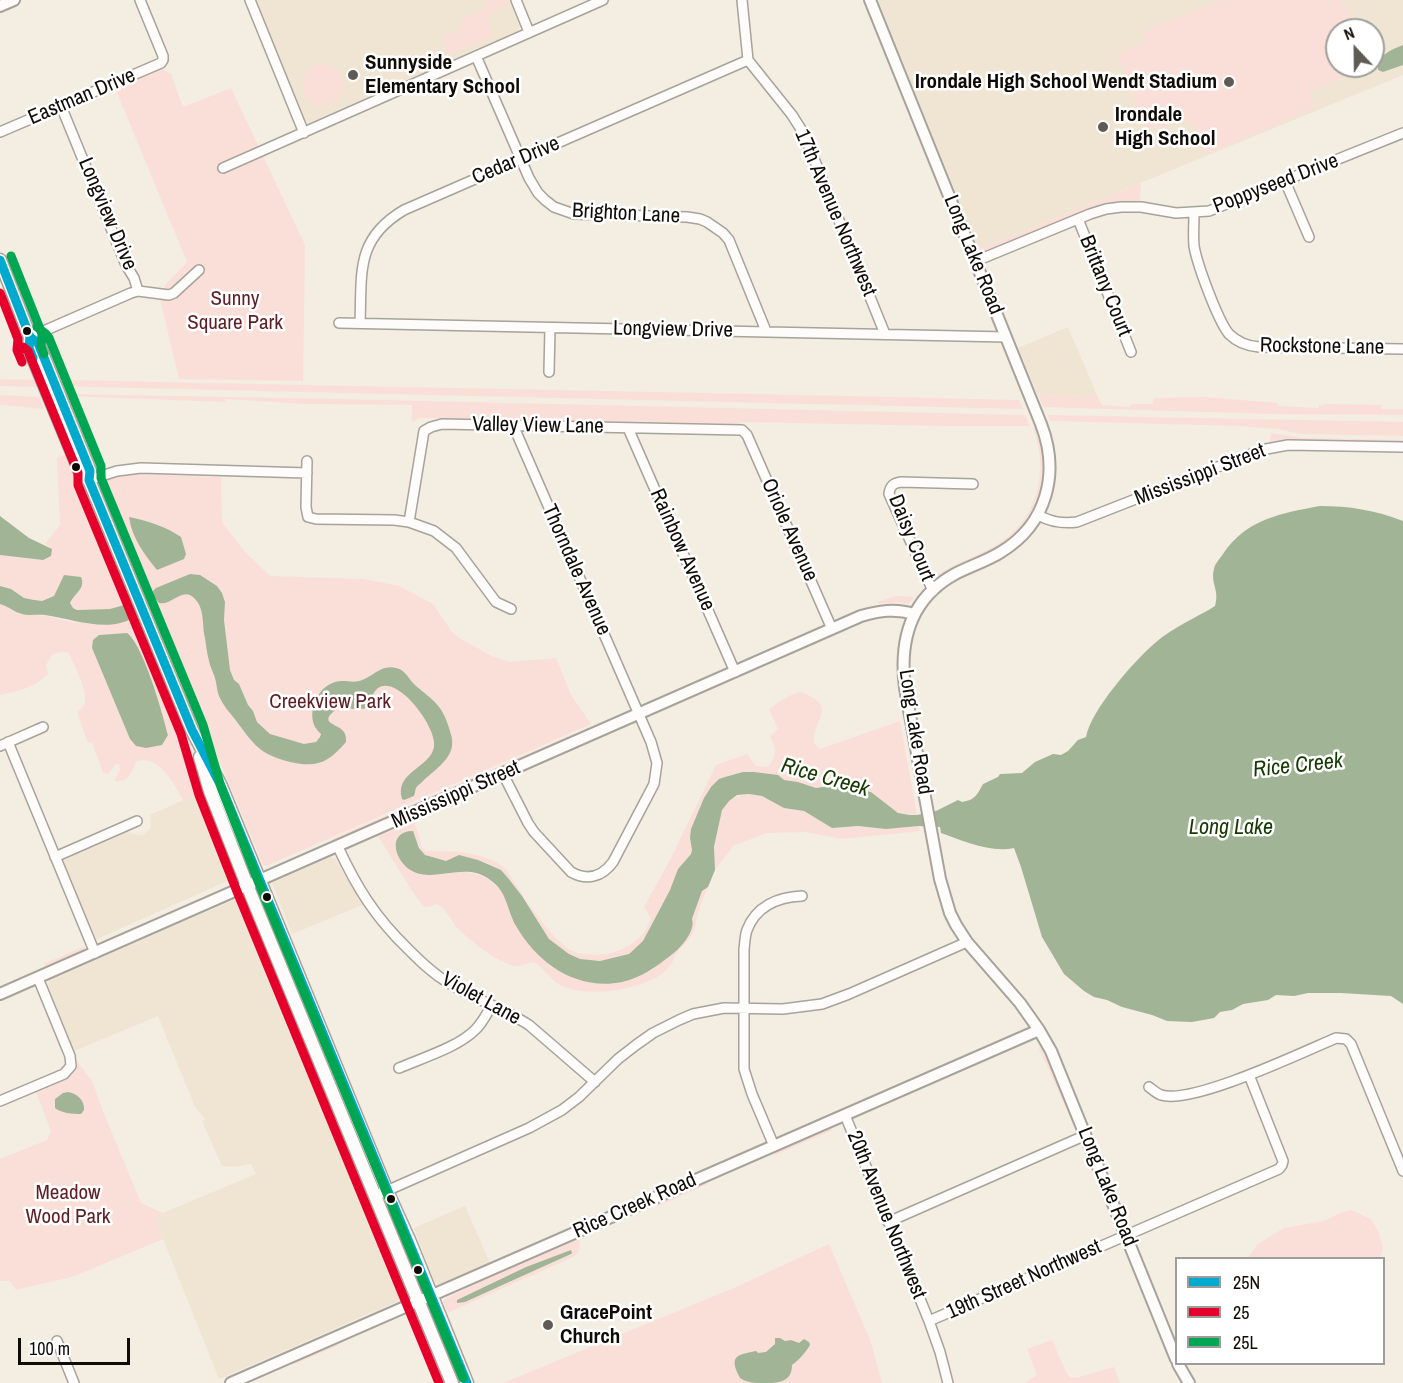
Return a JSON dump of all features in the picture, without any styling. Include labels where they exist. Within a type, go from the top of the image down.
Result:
[{"type":"main road","points":[[0,260],[30,337],[38,343],[90,471],[89,480],[192,730],[221,786],[260,879],[466,1383]]},
{"type":"main road","points":[[192,730],[210,790],[247,885],[452,1383]]},
{"type":"street","points":[[0,6],[14,0]]},
{"type":"street","name":"Eastman Drive","points":[[0,132],[160,63],[163,56],[140,0]]},
{"type":"street","points":[[249,0],[304,133]]},
{"type":"street","points":[[516,0],[529,32]]},
{"type":"street","points":[[223,168],[603,0]]},
{"type":"street","points":[[742,0],[747,60]]},
{"type":"street","name":"Long Lake Road","points":[[870,0],[1047,440],[1050,458],[1050,476],[1044,500],[1038,515],[1030,526],[1011,546],[956,574],[933,591],[914,614],[906,636],[903,670],[946,900],[956,926],[1020,1003],[1039,1030],[1056,1061],[1175,1357]]},
{"type":"street","name":"Brighton Lane","points":[[476,56],[532,185],[538,193],[554,207],[574,214],[687,217],[700,219],[716,226],[729,240],[766,332]]},
{"type":"street","name":"Cedar Drive","points":[[360,323],[363,261],[366,249],[381,226],[391,218],[404,210],[747,60]]},
{"type":"street","name":"17th Avenue Northwest","points":[[747,60],[786,106],[804,134],[885,334]]},
{"type":"street","name":"Longview Drive","points":[[61,106],[138,291],[169,295],[199,270]]},
{"type":"street","name":"Poppyseed Drive","points":[[975,261],[1106,209],[1141,207],[1176,213],[1194,213],[1220,208],[1403,133]]},
{"type":"street","points":[[1285,181],[1309,237]]},
{"type":"street","name":"Rockstone Lane","points":[[1194,213],[1194,244],[1197,259],[1221,322],[1236,340],[1259,347],[1403,349]]},
{"type":"street","name":"Brittany Court","points":[[1078,219],[1131,352]]},
{"type":"street","points":[[30,337],[138,291]]},
{"type":"street","name":"Longview Drive","points":[[339,323],[1006,337]]},
{"type":"street","points":[[549,372],[550,328]]},
{"type":"street","name":"Valley View Lane","points":[[409,522],[424,431],[441,424],[739,429],[745,431]]},
{"type":"street","name":"Thorndale Avenue","points":[[504,774],[534,832],[567,868],[586,877],[597,876],[613,862],[654,784],[657,763],[655,752],[513,425]]},
{"type":"street","name":"Rainbow Avenue","points":[[628,428],[735,672]]},
{"type":"street","name":"Oriole Avenue","points":[[745,431],[832,629]]},
{"type":"street","name":"Mississippi Street","points":[[1038,515],[1057,523],[1077,522],[1267,448],[1288,446],[1403,447]]},
{"type":"street","points":[[308,461],[306,507],[308,517],[394,520],[409,522],[434,531],[446,539],[464,557],[496,602],[511,609]]},
{"type":"street","points":[[89,480],[117,471],[141,468],[307,473]]},
{"type":"street","name":"Daisy Court","points":[[882,480],[891,486]]},
{"type":"street","name":"Daisy Court","points":[[933,591],[889,494],[891,486],[901,482],[973,484]]},
{"type":"street","name":"Mississippi Street","points":[[0,994],[861,616],[896,610],[914,614]]},
{"type":"street","points":[[43,727],[4,744],[95,952]]},
{"type":"street","points":[[55,857],[137,821]]},
{"type":"street","name":"Violet Lane","points":[[338,847],[371,908],[417,958],[447,982],[529,1025],[596,1082]]},
{"type":"street","points":[[774,1146],[744,1069],[744,949],[746,932],[756,914],[769,903],[789,896],[802,896]]},
{"type":"street","points":[[375,1196],[529,1128],[562,1110],[636,1044],[653,1033],[693,1014],[724,1008],[783,1009],[822,1004],[967,942]]},
{"type":"street","points":[[0,1101],[64,1074],[71,1066],[70,1056],[38,978]]},
{"type":"street","points":[[399,1068],[466,1038],[482,1023],[492,1005]]},
{"type":"street","name":"Rice Creek Road","points":[[231,1383],[1039,1030]]},
{"type":"street","points":[[1149,1087],[1162,1095],[1187,1094],[1220,1086],[1336,1038],[1346,1039],[1351,1044],[1403,1172]]},
{"type":"street","name":"19th Street Northwest","points":[[929,1321],[1275,1172],[1282,1166],[1281,1156],[1249,1075]]},
{"type":"street","name":"20th Avenue Northwest","points":[[845,1115],[929,1321],[948,1383]]},
{"type":"street","points":[[888,1222],[1086,1135]]},
{"type":"street","points":[[57,1341],[74,1383]]},
{"type":"street","points":[[1179,1365],[1189,1383]]},
{"type":"shaded area","name":"Sunnyside Elementary School","points":[[255,0],[509,0],[520,27],[517,32],[307,123]]},
{"type":"shaded area","name":"Irondale High School","points":[[878,0],[1403,0],[1403,75],[978,248]]},
{"type":"shaded area","points":[[1068,327],[1097,395],[1089,397],[1038,395],[1018,348]]},
{"type":"shaded area","points":[[204,791],[234,866],[231,867],[235,874],[234,878],[95,940],[64,860],[126,832],[144,834],[151,826],[150,815]]},
{"type":"shaded area","points":[[331,857],[336,859],[362,905],[292,934],[272,883]]},
{"type":"shaded area","points":[[242,897],[406,1293],[405,1298],[219,1379],[155,1219],[163,1213],[256,1174],[251,1164],[235,1167],[222,1166],[202,1121],[205,1119],[195,1107],[158,1016],[74,1051],[48,986],[49,981],[53,979]]},
{"type":"shaded area","points":[[465,1206],[490,1263],[439,1284],[435,1283],[414,1228]]},
{"type":"green space","points":[[484,0],[506,0],[508,5],[486,17],[493,36],[449,54],[442,37],[462,27],[459,20],[487,8]]},
{"type":"green space","name":"Irondale High School Wendt Stadium","points":[[1221,0],[1339,0],[1348,9],[1351,18],[1325,18],[1325,78],[1340,78],[1309,92],[1315,108],[1206,154],[1195,126],[1182,118],[1153,129],[1145,126],[1117,54],[1143,43],[1142,32]]},
{"type":"green space","points":[[320,64],[333,68],[342,76],[343,89],[336,100],[313,106],[305,95],[304,75],[313,66]]},
{"type":"green space","name":"Sunny Square Park","points":[[160,68],[171,74],[183,107],[231,88],[305,245],[303,381],[179,379],[158,290],[165,290],[165,285],[187,262],[115,88]]},
{"type":"green space","points":[[1141,183],[1140,202],[1120,201],[1096,206],[985,251],[978,248],[997,242]]},
{"type":"green space","points":[[0,379],[37,380],[39,387],[0,386]]},
{"type":"green space","points":[[65,380],[1019,400],[1023,409],[93,387],[66,386]]},
{"type":"green space","points":[[68,394],[1025,415],[1030,426],[740,422],[739,424],[419,418],[412,422],[412,405],[307,404],[225,399],[225,402],[68,396]]},
{"type":"green space","points":[[0,395],[39,397],[44,409],[0,405]]},
{"type":"green space","points":[[1038,395],[1089,397],[1097,395],[1102,405],[1129,407],[1132,404],[1152,404],[1154,398],[1204,397],[1278,403],[1278,406],[1318,408],[1319,405],[1324,404],[1381,405],[1382,409],[1403,409],[1403,415],[1271,414],[1043,407]]},
{"type":"green space","points":[[1048,415],[1403,422],[1403,436],[1301,434],[1278,429],[1241,426],[1050,421]]},
{"type":"green space","points":[[1033,427],[1035,427],[1040,443],[1042,475],[1034,506],[1025,520],[1015,533],[1001,544],[935,577],[993,547],[1020,525],[1036,495],[1039,479],[1038,444]]},
{"type":"green space","points":[[1271,433],[1303,438],[1403,440],[1403,443],[1270,442]]},
{"type":"green space","points":[[65,455],[110,556],[163,682],[204,791],[183,800],[165,772],[152,762],[137,761],[129,776],[120,781],[115,781],[120,770],[119,764],[116,764],[108,774],[103,773],[92,742],[88,743],[77,712],[84,704],[85,694],[69,653],[60,652],[52,655],[46,665],[48,674],[37,683],[0,695],[0,604],[21,614],[104,625],[119,606],[110,609],[77,610],[73,608],[70,603],[77,593],[63,577],[54,596],[42,601],[24,598],[11,589],[0,586],[0,555],[43,560],[52,549],[45,544],[60,525],[57,458]],"holes":[[[133,638],[152,682],[168,735],[146,748],[136,746],[130,739],[92,648]]]},
{"type":"green space","name":"Creekview Park","points":[[133,474],[221,477],[222,522],[245,552],[270,576],[363,579],[399,586],[433,604],[452,632],[492,656],[509,662],[556,658],[571,695],[591,724],[266,866],[263,865],[103,481]]},
{"type":"green space","points":[[102,483],[261,865],[179,678],[101,488]]},
{"type":"green space","points":[[896,596],[914,597],[909,604],[897,602],[879,604],[877,602]]},
{"type":"green space","points":[[800,692],[819,702],[822,708],[814,743],[820,749],[900,721],[917,815],[898,813],[871,792],[826,786],[815,788],[754,772],[690,838],[691,854],[678,869],[670,890],[643,941],[629,954],[607,960],[591,961],[569,954],[549,939],[522,896],[501,870],[478,860],[459,856],[446,861],[429,857],[422,852],[413,831],[404,834],[395,847],[400,861],[413,871],[435,875],[462,871],[487,877],[504,893],[516,925],[551,967],[599,983],[622,982],[634,978],[653,969],[674,953],[692,921],[702,891],[708,887],[690,937],[666,970],[643,983],[610,991],[578,991],[560,985],[533,962],[519,966],[504,962],[475,944],[455,925],[440,906],[437,904],[424,907],[378,836],[414,821],[422,847],[426,851],[477,855],[505,868],[537,916],[567,948],[577,953],[587,954],[615,952],[634,942],[646,929],[651,919],[644,907],[670,860],[716,765],[747,754],[756,766],[768,767],[775,752],[770,737],[778,729],[769,709]]},
{"type":"green space","points":[[573,734],[573,736],[333,841],[332,839]]},
{"type":"green space","points":[[750,794],[762,796],[784,808],[804,811],[832,828],[858,826],[886,829],[919,826],[920,831],[842,839],[805,832],[767,833],[733,846],[715,870],[715,849],[723,807],[732,798]]},
{"type":"green space","points":[[85,946],[81,952],[46,967],[44,964]]},
{"type":"green space","points":[[1038,1046],[1065,1098],[1075,1128]]},
{"type":"green space","name":"Meadow Wood Park","points":[[77,1061],[92,1081],[141,1203],[163,1213],[155,1219],[163,1239],[75,1276],[16,1290],[10,1281],[0,1281],[0,1159],[47,1140],[51,1131],[36,1092],[66,1078],[71,1074]]},
{"type":"green space","points":[[830,1128],[833,1130],[775,1155],[775,1152]]},
{"type":"green space","points":[[705,1182],[708,1184],[656,1207],[656,1204]]},
{"type":"green space","points":[[1351,1210],[1371,1219],[1383,1247],[1380,1257],[1249,1257],[1258,1244],[1284,1228],[1324,1221]]},
{"type":"green space","points":[[577,1238],[583,1239],[579,1241],[579,1250],[573,1257],[447,1313],[443,1300]],"holes":[[[571,1250],[571,1254],[486,1293],[459,1303],[457,1300],[526,1267]]]},
{"type":"green space","points":[[829,1244],[871,1342],[882,1383],[503,1383],[736,1287]]},
{"type":"green space","points":[[1052,1340],[1070,1377],[1076,1378],[1114,1367],[1120,1383],[1025,1383],[1037,1375],[1027,1349]]},
{"type":"green space","points":[[335,1344],[339,1345],[295,1364],[297,1361]]},
{"type":"water","points":[[1403,45],[1403,65],[1385,71],[1385,54]]},
{"type":"water","name":"Long Lake","points":[[1320,506],[1362,509],[1403,521],[1403,1004],[1391,996],[1341,993],[1276,995],[1268,1000],[1243,1004],[1232,1010],[1220,1012],[1214,1018],[1192,1022],[1167,1021],[1122,1007],[1094,997],[1064,974],[1042,937],[1014,848],[996,849],[977,845],[941,833],[940,827],[832,828],[804,811],[784,808],[762,796],[749,794],[737,795],[722,810],[714,847],[715,870],[708,887],[702,891],[692,919],[692,929],[686,939],[674,953],[653,968],[622,982],[605,984],[574,978],[547,963],[525,940],[516,926],[500,889],[489,879],[471,872],[432,875],[414,872],[407,868],[398,855],[396,842],[399,836],[404,832],[413,831],[419,848],[425,855],[446,861],[459,855],[501,870],[522,896],[549,939],[569,954],[580,959],[600,961],[629,954],[643,941],[670,890],[678,869],[691,854],[691,829],[704,798],[719,779],[743,772],[754,772],[778,775],[784,780],[816,788],[836,785],[854,787],[857,790],[871,792],[898,813],[910,815],[936,811],[958,800],[962,802],[970,800],[983,784],[1000,774],[1022,773],[1035,762],[1053,754],[1061,755],[1078,740],[1086,737],[1104,700],[1146,651],[1169,632],[1215,606],[1213,574],[1218,561],[1232,542],[1254,525],[1266,520]]},
{"type":"water","points":[[0,516],[29,538],[52,549],[51,556],[43,560],[0,555]]},
{"type":"water","points":[[129,517],[156,524],[181,537],[186,554],[184,559],[157,570],[136,539]]},
{"type":"water","points":[[190,574],[200,575],[217,586],[222,593],[225,602],[224,620],[230,670],[257,722],[270,734],[304,744],[316,742],[321,734],[315,727],[313,707],[324,689],[338,681],[359,681],[391,667],[402,671],[432,700],[447,720],[452,739],[448,757],[417,787],[414,796],[402,799],[403,782],[431,754],[434,747],[433,738],[423,716],[414,704],[394,688],[385,686],[375,691],[370,706],[367,708],[340,707],[329,717],[330,722],[344,732],[346,742],[333,755],[321,762],[299,764],[290,762],[272,756],[259,748],[220,698],[208,658],[202,613],[198,603],[191,595],[186,594],[164,603],[159,603],[154,597],[153,591],[156,588]]},
{"type":"water","points":[[64,575],[81,577],[81,587],[70,603],[73,608],[77,610],[110,609],[124,605],[129,606],[133,618],[112,624],[90,624],[45,615],[22,614],[0,604],[0,586],[11,589],[24,598],[42,601],[54,596]]},
{"type":"water","points":[[127,633],[146,665],[157,696],[168,735],[162,745],[146,748],[136,746],[130,739],[92,648],[93,640],[99,635]]},
{"type":"water","points":[[68,1092],[82,1101],[84,1110],[81,1114],[63,1112],[55,1108],[55,1099]]},
{"type":"water","points":[[571,1250],[571,1254],[465,1302],[457,1303],[457,1300],[526,1267]]},
{"type":"water","points":[[775,1338],[799,1343],[804,1339],[810,1345],[792,1365],[787,1379],[774,1383],[754,1383],[740,1378],[735,1365],[736,1358],[749,1352],[766,1352],[775,1344]]},
{"type":"transit line","name":"25L","points":[[11,256],[42,334],[41,346],[44,354]]},
{"type":"transit line","name":"25N","points":[[0,260],[30,337],[29,348],[33,358]]},
{"type":"transit line","name":"25","points":[[0,293],[18,339],[17,350],[22,362]]},
{"type":"transit line","name":"25L","points":[[37,327],[49,338],[101,466],[101,478],[203,725],[221,787],[258,881],[463,1378]]},
{"type":"transit line","name":"25N","points":[[30,337],[38,343],[90,471],[89,480],[192,730],[221,786],[467,1383]]},
{"type":"transit line","name":"25","points":[[23,347],[28,351],[78,473],[78,485],[181,734],[199,795],[236,889],[439,1383]]},
{"type":"place","name":"Sunnyside Elementary School","points":[[353,75]]},
{"type":"place","name":"Irondale High School Wendt Stadium","points":[[1229,82]]},
{"type":"place","name":"Irondale High School","points":[[1103,127]]},
{"type":"place","name":"GracePoint Church","points":[[548,1325]]},
{"type":"water label","name":"Rice Creek","points":[[1298,766]]},
{"type":"water label","name":"Rice Creek","points":[[825,778]]}]
